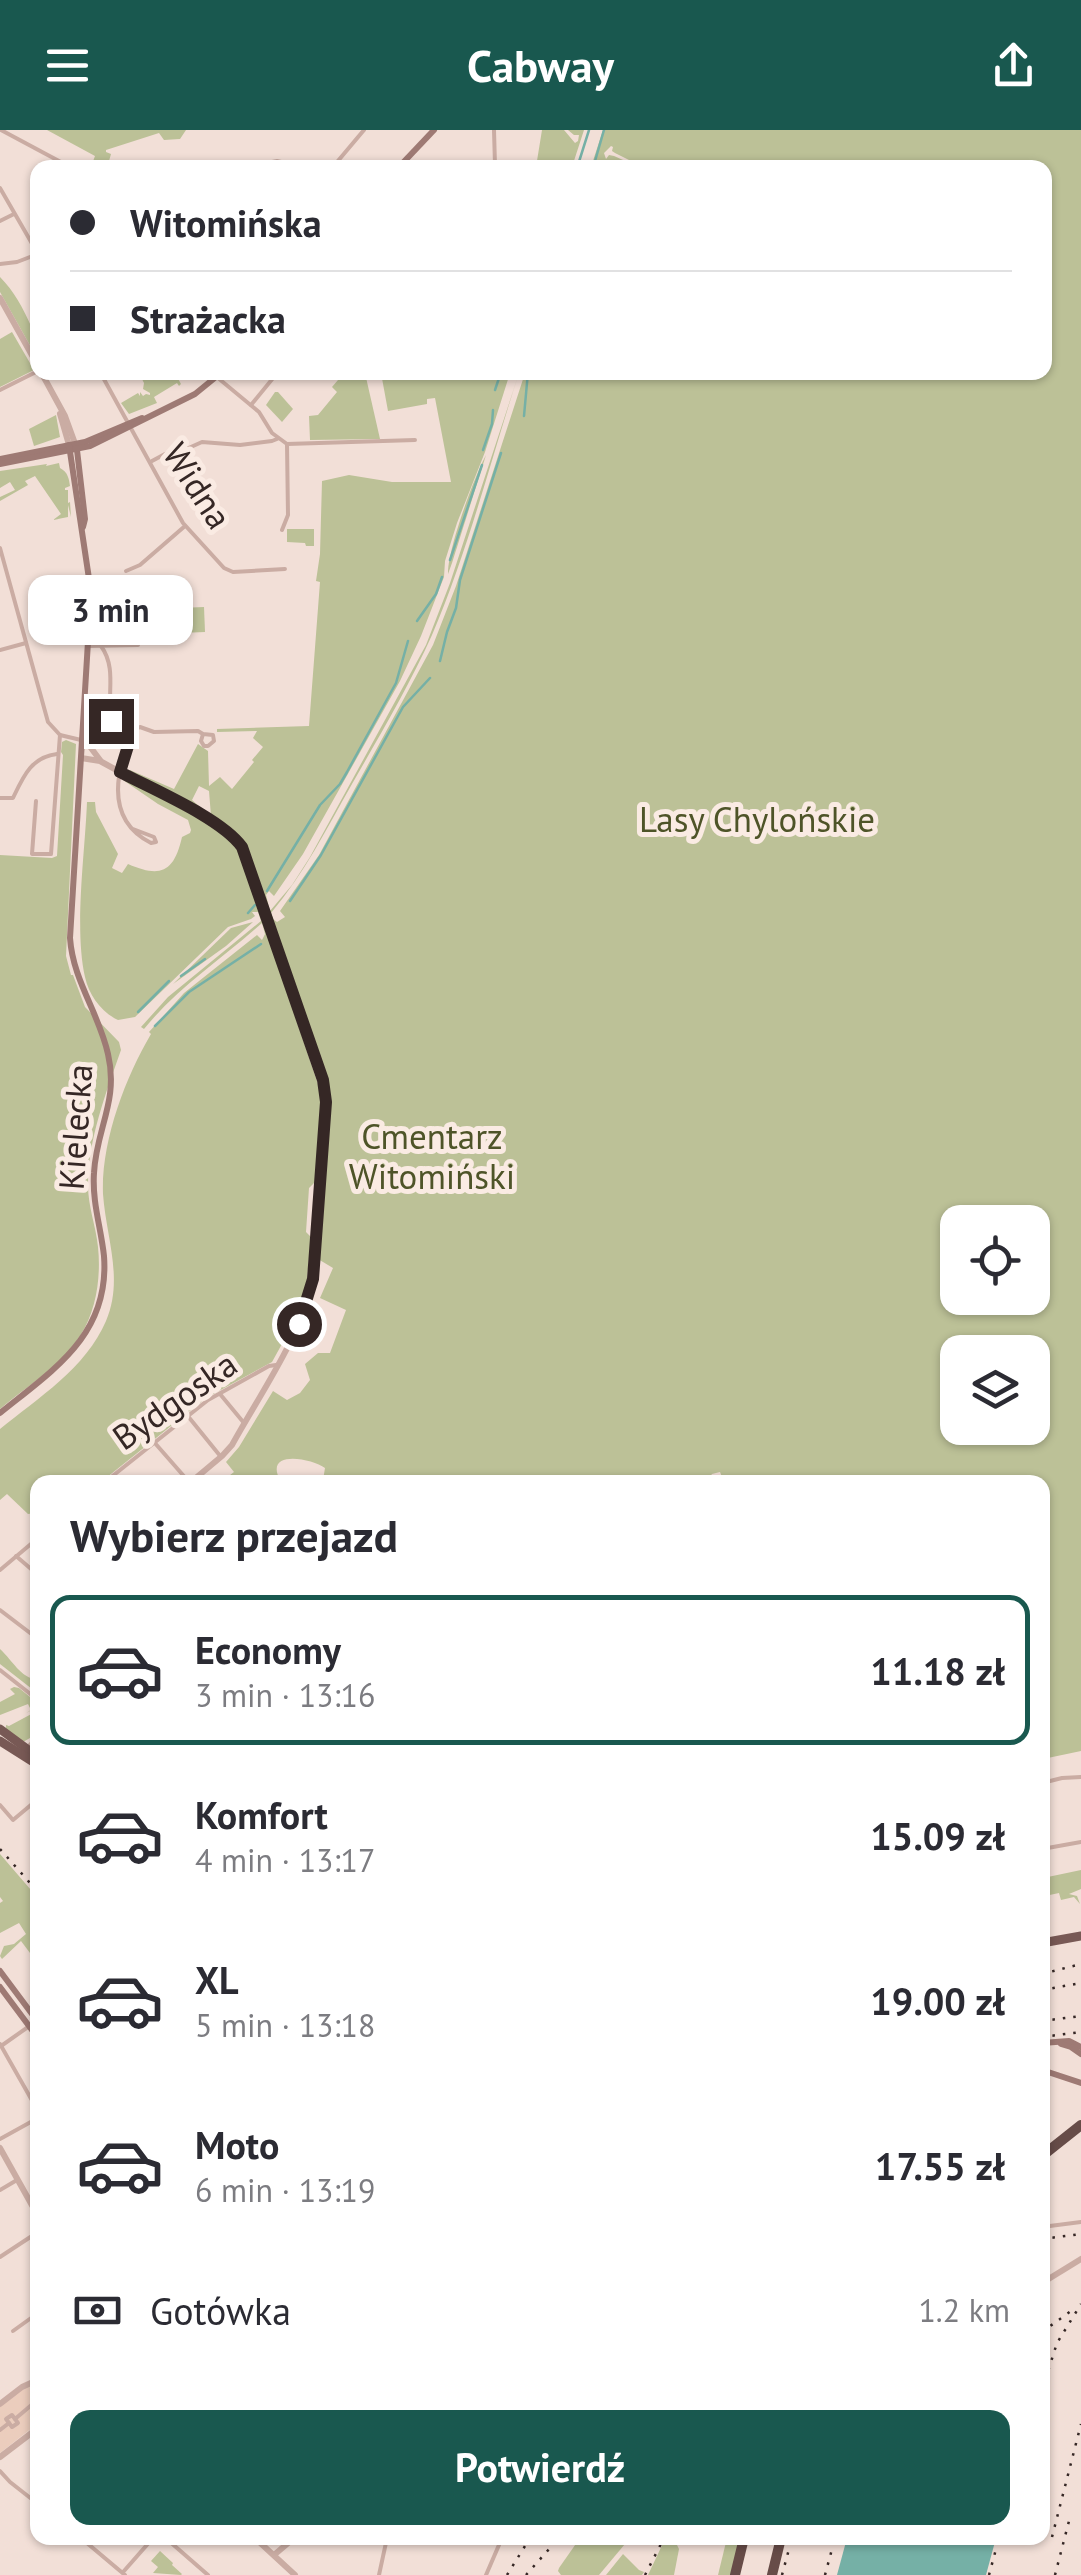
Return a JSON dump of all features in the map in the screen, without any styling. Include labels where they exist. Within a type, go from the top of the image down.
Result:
[{"type":"highway","points":[[1050,2150],[1081,2125]]},
{"type":"highway","points":[[1050,2143],[1081,2125]]},
{"type":"highway","points":[[735,2575],[742,2545]]},
{"type":"highway","points":[[772,2575],[780,2545]]},
{"type":"main road","points":[[406,160],[434,130]]},
{"type":"main road","points":[[0,462],[73,448],[149,417],[213,380]]},
{"type":"main road","points":[[0,462],[58,446],[73,448]]},
{"type":"main road","name":"Kielecka","points":[[0,1413],[76,1348],[92,1322],[103,1283],[93,1176],[110,1105],[111,1073],[102,1032],[76,971],[70,938],[90,584],[85,519],[73,448]]},
{"type":"main road","points":[[0,1735],[30,1758]]},
{"type":"main road","points":[[24,1752],[30,1754]]},
{"type":"main road","points":[[1050,1945],[1081,1939]]},
{"type":"main road","points":[[0,1971],[30,2012]]},
{"type":"main road","points":[[0,1987],[29,2026]]},
{"type":"main road","points":[[1050,2043],[1069,2041],[1079,2050]]},
{"type":"main road","points":[[1050,2073],[1081,2083]]},
{"type":"street","points":[[1,130],[52,160]]},
{"type":"street","points":[[339,160],[364,130]]},
{"type":"street","points":[[494,130],[495,160]]},
{"type":"street","points":[[0,188],[30,241]]},
{"type":"street","points":[[0,221],[14,214]]},
{"type":"street","points":[[0,264],[30,257]]},
{"type":"street","points":[[0,298],[30,353]]},
{"type":"street","points":[[0,390],[30,375]]},
{"type":"street","points":[[45,380],[58,403],[73,448]]},
{"type":"street","name":"Widna","points":[[104,380],[185,526],[229,571],[285,569]]},
{"type":"street","points":[[225,380],[286,444],[416,440]]},
{"type":"street","points":[[251,405],[271,380]]},
{"type":"street","points":[[58,403],[73,448]]},
{"type":"street","points":[[58,446],[66,432]]},
{"type":"street","points":[[150,462],[202,442],[240,445],[277,438]]},
{"type":"street","points":[[282,530],[288,514],[286,444]]},
{"type":"street","points":[[126,572],[140,565],[185,526]]},
{"type":"street","points":[[1,552],[48,722],[60,736],[100,761],[225,828],[244,852],[325,1088],[314,1266],[302,1316],[232,1445],[199,1475]]},
{"type":"street","points":[[0,650],[26,644]]},
{"type":"street","points":[[88,646],[138,645]]},
{"type":"street","points":[[101,646],[109,660],[112,729],[128,746]]},
{"type":"street","points":[[132,829],[118,805],[118,778],[134,730],[140,727],[154,732],[203,734]]},
{"type":"street","points":[[36,801],[32,854],[51,854],[60,736]]},
{"type":"street","points":[[82,749],[92,748],[100,761]]},
{"type":"street","points":[[0,798],[13,798],[32,765],[57,754]]},
{"type":"street","name":"Bydgoska","points":[[114,1475],[211,1397],[276,1365]]},
{"type":"street","points":[[220,1394],[244,1423]]},
{"type":"street","points":[[187,1415],[222,1457]]},
{"type":"street","points":[[154,1442],[184,1475]]},
{"type":"street","points":[[0,1570],[30,1545]]},
{"type":"street","points":[[16,1556],[30,1567]]},
{"type":"street","points":[[0,1610],[30,1633]]},
{"type":"street","points":[[0,1670],[30,1694]]},
{"type":"street","points":[[24,1752],[30,1747]]},
{"type":"street","points":[[1050,1781],[1081,1778]]},
{"type":"street","points":[[0,1805],[14,1820],[30,1806]]},
{"type":"street","points":[[1050,1848],[1081,1842]]},
{"type":"street","points":[[29,2026],[0,2046],[30,2100]]},
{"type":"street","points":[[0,2139],[30,2120]]},
{"type":"street","points":[[0,2148],[30,2202]]},
{"type":"street","points":[[0,2190],[18,2180]]},
{"type":"street","points":[[1050,2226],[1081,2222]]},
{"type":"street","points":[[0,2246],[2,2256],[30,2237]]},
{"type":"street","points":[[1050,2278],[1081,2259]]},
{"type":"street","points":[[13,2331],[30,2318]]},
{"type":"street","points":[[1,2402],[30,2383]]},
{"type":"street","points":[[0,2430],[30,2406]]},
{"type":"street","points":[[0,2457],[30,2434]]},
{"type":"street","points":[[0,2470],[30,2498]]},
{"type":"street","points":[[89,2545],[123,2574],[147,2545]]},
{"type":"street","points":[[174,2545],[208,2575]]},
{"type":"street","points":[[263,2545],[292,2574]]},
{"type":"street","points":[[274,2555],[286,2545]]},
{"type":"street","points":[[379,2575],[385,2545]]},
{"type":"street","points":[[486,2575],[499,2545]]},
{"type":"green space","points":[[47,130],[186,130],[180,139],[164,140],[159,133],[106,150],[111,154],[109,160],[94,160],[95,156]]},
{"type":"green space","points":[[542,130],[564,130],[575,143],[579,135],[568,130],[584,130],[574,160],[537,160]]},
{"type":"green space","name":"Lasy Chylońskie","points":[[603,130],[1081,130],[1081,1751],[1050,1758],[1050,1475],[324,1475],[325,1468],[291,1459],[278,1464],[278,1475],[230,1475],[234,1472],[226,1462],[273,1391],[287,1400],[300,1393],[310,1380],[305,1364],[318,1353],[330,1353],[346,1310],[320,1298],[333,1268],[318,1259],[329,1093],[241,840],[211,816],[209,791],[199,786],[192,800],[206,814],[127,773],[130,770],[174,789],[198,744],[208,751],[209,786],[220,777],[232,789],[263,747],[253,738],[257,731],[217,729],[309,726],[320,582],[316,581],[322,481],[349,475],[392,482],[451,482],[435,398],[427,399],[427,404],[388,411],[382,380],[508,380],[421,636],[303,854],[274,896],[269,891],[266,895],[270,911],[310,857],[426,645],[517,380],[468,538],[432,635],[305,867],[294,883],[271,913],[277,922],[285,917],[280,911],[319,855],[433,645],[523,380],[1052,380],[1052,160],[629,160],[612,151],[611,146],[604,153],[606,159],[609,155],[623,160],[593,160]]},
{"type":"green space","points":[[0,277],[30,324],[30,346],[0,292]]},
{"type":"green space","points":[[12,332],[30,363],[30,372],[0,387],[0,339]]},
{"type":"green space","points":[[142,380],[179,380],[181,384],[154,397],[157,403],[129,414],[121,403],[138,393],[140,396],[140,392],[150,395],[143,389]]},
{"type":"green space","points":[[338,380],[367,380],[380,439],[310,440],[309,416],[318,415],[337,392],[332,387]]},
{"type":"green space","points":[[275,392],[293,409],[282,422],[266,405]]},
{"type":"green space","points":[[56,415],[60,437],[34,446],[29,429]]},
{"type":"green space","points":[[486,455],[448,574],[462,514]]},
{"type":"green space","points":[[59,463],[69,481],[65,490],[71,517],[68,505],[68,517],[53,520],[61,514],[35,476],[25,481],[28,485],[0,501],[0,497],[15,490],[10,482],[0,488],[0,471]]},
{"type":"green space","points":[[287,529],[314,529],[314,546],[287,542]]},
{"type":"green space","points":[[204,607],[205,632],[157,634],[156,609]]},
{"type":"green space","points":[[66,740],[76,744],[66,956],[85,1007],[119,1042],[121,1050],[99,1116],[89,1168],[88,1193],[99,1258],[90,1315],[63,1357],[0,1409],[0,855],[57,856],[61,752]]},
{"type":"green space","points":[[123,780],[218,829],[231,839],[241,856],[322,1096],[316,1181],[309,1188],[306,1232],[311,1237],[306,1290],[272,1362],[206,1398],[110,1475],[30,1475],[28,1514],[7,1494],[0,1500],[0,1429],[74,1368],[106,1321],[114,1274],[103,1174],[110,1132],[132,1070],[149,1032],[184,993],[257,935],[262,940],[265,934],[262,923],[186,986],[144,1029],[141,1027],[168,997],[261,921],[258,912],[252,912],[255,916],[251,919],[228,927],[135,1017],[118,1020],[101,1008],[87,984],[82,958],[80,914],[87,802],[95,802],[96,812],[118,854],[112,868],[122,873],[128,864],[149,871],[164,869],[175,858],[182,837],[191,830],[188,820]]},
{"type":"green space","points":[[253,922],[226,946],[173,984],[231,928]]},
{"type":"green space","points":[[0,1649],[30,1677],[30,1687],[0,1664]]},
{"type":"green space","points":[[19,1688],[30,1697],[30,1708],[28,1704],[0,1715],[0,1702],[15,1694],[10,1689]]},
{"type":"green space","points":[[30,1715],[30,1738],[23,1742],[1,1726]]},
{"type":"green space","points":[[0,1854],[30,1889],[30,1953],[21,1941],[2,1959],[0,1956],[4,1946],[14,1944],[26,1934],[19,1923],[0,1933]]},
{"type":"green space","points":[[1081,1870],[1081,1889],[1069,1894],[1077,1896],[1080,1904],[1074,1897],[1061,1900],[1059,1893],[1050,1895],[1050,1877]]},
{"type":"green space","points":[[575,2545],[624,2545],[599,2575],[561,2575],[559,2568]]},
{"type":"green space","points":[[662,2545],[677,2545],[674,2575],[648,2575]]},
{"type":"green space","points":[[725,2545],[738,2545],[731,2575],[718,2575]]},
{"type":"green space","points":[[160,2551],[181,2575],[153,2573],[158,2567],[151,2561]]},
{"type":"green space","points":[[623,2554],[644,2572],[642,2575],[606,2575]]},
{"type":"shaded area","points":[[30,2383],[30,2429],[0,2453],[0,2407]]},
{"type":"water","points":[[845,2545],[994,2545],[986,2575],[837,2575]]},
{"type":"waterway","points":[[580,160],[589,130]]},
{"type":"waterway","points":[[595,160],[604,130]]},
{"type":"waterway","points":[[495,390],[498,380]]},
{"type":"waterway","points":[[524,416],[527,380]]},
{"type":"waterway","points":[[483,450],[493,410]]},
{"type":"waterway","points":[[440,661],[460,580],[501,453]]},
{"type":"waterway","points":[[450,560],[482,465]]},
{"type":"waterway","points":[[417,621],[436,594],[442,577]]},
{"type":"waterway","points":[[267,891],[320,805],[347,772],[396,683],[408,641]]},
{"type":"waterway","points":[[290,901],[321,855],[403,707],[430,678]]},
{"type":"waterway","points":[[248,913],[255,905]]},
{"type":"waterway","points":[[155,1026],[189,992],[261,944]]},
{"type":"waterway","points":[[181,976],[205,959]]},
{"type":"waterway","points":[[138,1012],[169,981]]},
{"type":"railway","points":[[0,1849],[30,1883]]},
{"type":"railway","points":[[1050,1972],[1081,1964]]},
{"type":"railway","points":[[1050,1989],[1081,1983]]},
{"type":"railway","points":[[1050,2020],[1081,2016]]},
{"type":"railway","points":[[1050,2036],[1081,2032]]},
{"type":"railway","points":[[1050,2238],[1081,2234]]},
{"type":"railway","points":[[1050,2365],[1057,2343],[1081,2304]]},
{"type":"railway","points":[[1050,2326],[1071,2311]]},
{"type":"railway","points":[[1052,2537],[1081,2424]]},
{"type":"railway","points":[[1055,2575],[1069,2521]]},
{"type":"railway","points":[[507,2575],[526,2545]]},
{"type":"railway","points":[[526,2575],[553,2545]]},
{"type":"railway","points":[[645,2575],[660,2545]]},
{"type":"railway","points":[[782,2575],[790,2545]]},
{"type":"railway","points":[[825,2575],[833,2545]]},
{"type":"railway","points":[[989,2575],[997,2545]]},
{"type":"route","points":[[111,721],[116,736],[128,746],[120,772],[218,824],[242,847],[323,1080],[326,1102],[313,1279],[299,1324]]},
{"type":"park label","name":"Cmentarz Witomiński","points":[[432,1157]]}]
